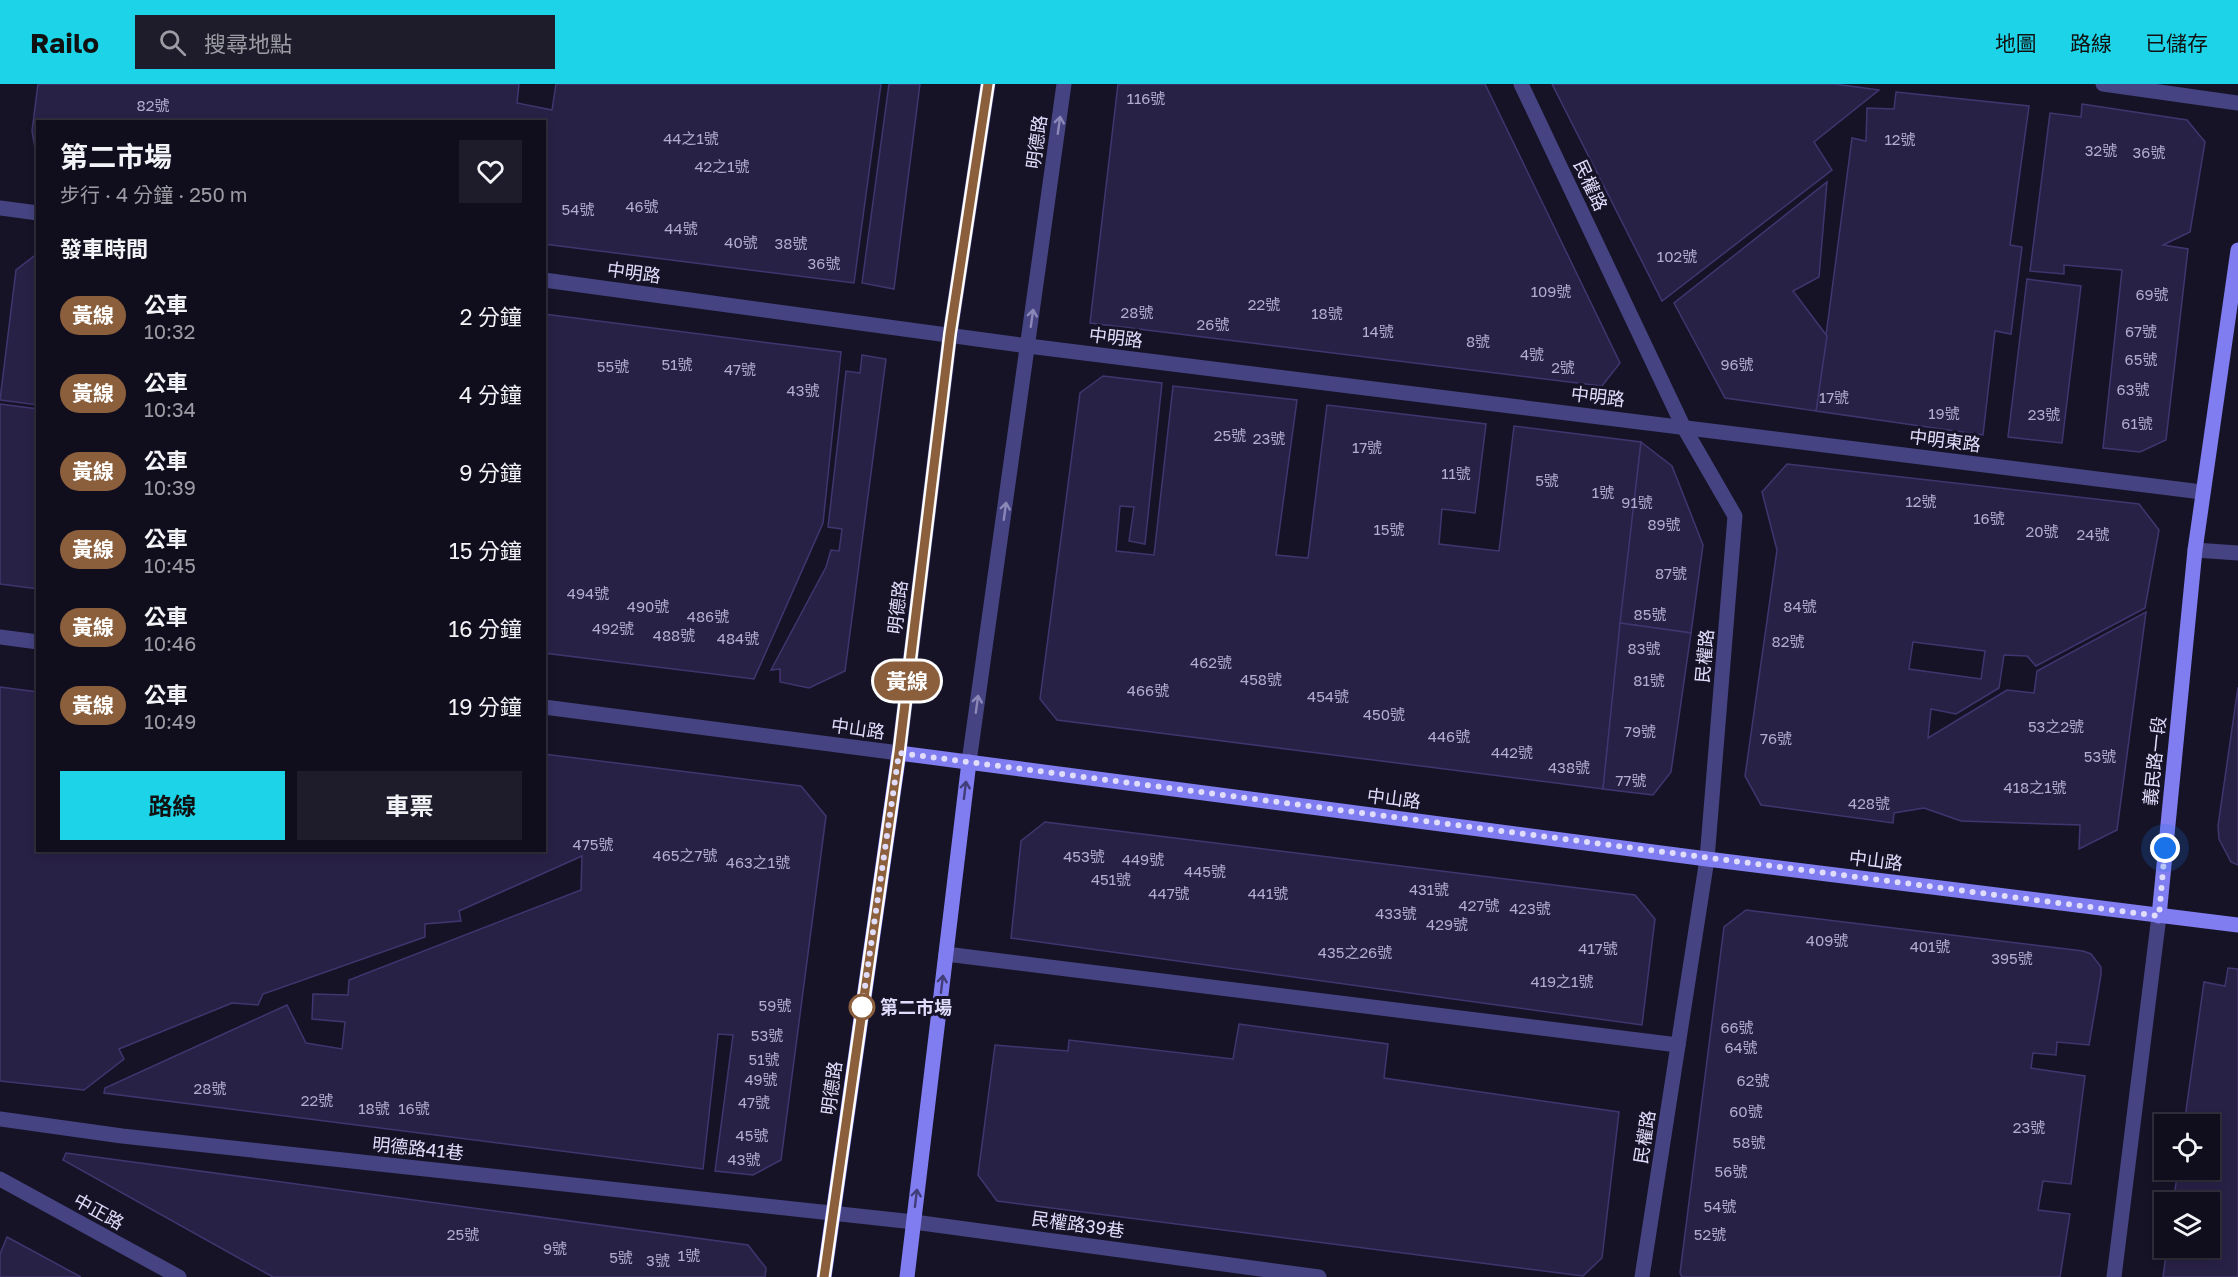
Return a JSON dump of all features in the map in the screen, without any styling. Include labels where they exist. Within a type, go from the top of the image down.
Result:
[{"type":"main road","name":"義民路一段","points":[[2159,916],[2195,550],[2238,250]]},
{"type":"main road","name":"中山路","points":[[899,753],[1707,859],[2238,925]]},
{"type":"main road","name":"明德路","points":[[824,1277],[899,753]]},
{"type":"main road","name":"明德路","points":[[907,1277],[969,762]]},
{"type":"street","name":"明德路","points":[[899,753],[950,334],[988,84]]},
{"type":"street","name":"明德路","points":[[969,762],[1064,84]]},
{"type":"street","name":"民權路","points":[[1521,84],[1683,426],[1735,516],[1707,859],[1642,1277]]},
{"type":"street","points":[[2103,84],[2238,103]]},
{"type":"street","points":[[0,208],[36,213]]},
{"type":"street","name":"中明路","points":[[546,280],[1028,346],[1683,426]]},
{"type":"street","name":"中明東路","points":[[1683,426],[2202,492]]},
{"type":"street","points":[[2195,550],[2238,553]]},
{"type":"street","points":[[0,637],[36,642]]},
{"type":"street","name":"中山路","points":[[546,707],[899,753]]},
{"type":"street","name":"義民路一段","points":[[2114,1277],[2159,916]]},
{"type":"street","points":[[946,954],[1678,1045]]},
{"type":"street","name":"明德路41巷","points":[[0,1119],[134,1137],[832,1213]]},
{"type":"street","name":"中正路","points":[[0,1179],[179,1277]]},
{"type":"street","name":"民權路39巷","points":[[832,1213],[1319,1277]]},
{"type":"building","points":[[38,84],[519,84],[517,103],[552,110],[556,84],[881,84],[854,283],[546,244],[546,120],[36,120],[36,154],[32,131]]},
{"type":"building","points":[[889,84],[920,84],[894,289],[862,283]]},
{"type":"building","points":[[1118,84],[1485,84],[1620,363],[1602,386],[1090,323]]},
{"type":"building","points":[[1552,84],[1835,84],[1879,90],[1814,142],[1832,170],[1662,301]]},
{"type":"building","points":[[1896,92],[2029,106],[2010,245],[2022,247],[2011,334],[1995,331],[1983,435],[1816,411],[1852,138],[1866,141],[1867,108],[1894,109]]},
{"type":"building","points":[[2082,104],[2187,120],[2205,142],[2190,232],[2163,245],[2188,249],[2166,440],[2140,452],[2103,448],[2122,270],[2064,265],[2064,274],[2030,271],[2050,113],[2081,117]]},
{"type":"building","points":[[1827,182],[1819,277],[1793,291],[1827,336],[1816,411],[1725,398],[1674,303]]},
{"type":"building","points":[[36,255],[36,405],[0,400],[16,270]]},
{"type":"building","points":[[2027,279],[2081,286],[2062,443],[2008,437]]},
{"type":"building","points":[[546,314],[841,352],[823,523],[754,679],[546,653]]},
{"type":"building","points":[[862,355],[886,359],[845,671],[809,688],[780,682],[780,669],[771,670],[826,567],[831,550],[839,551],[842,529],[828,527],[846,371],[860,373]]},
{"type":"building","points":[[1103,376],[1162,383],[1145,544],[1129,541],[1134,507],[1120,506],[1116,551],[1154,555],[1173,386],[1297,400],[1276,555],[1308,558],[1327,405],[1486,424],[1475,513],[1442,509],[1439,544],[1499,551],[1514,426],[1641,442],[1603,789],[1057,720],[1040,699],[1080,393]]},
{"type":"building","points":[[0,404],[36,409],[36,589],[0,584]]},
{"type":"building","points":[[1641,442],[1672,466],[1703,545],[1691,633],[1620,623]]},
{"type":"building","points":[[1787,464],[2139,504],[2159,530],[2145,608],[2036,666],[2027,656],[2004,655],[1999,688],[1956,714],[1931,709],[1928,738],[2007,690],[2034,693],[2037,671],[2146,612],[2117,830],[2079,849],[2080,825],[1961,821],[1924,808],[1894,813],[1893,823],[1761,805],[1745,776],[1777,550],[1762,492]],"holes":[[[1913,642],[1985,651],[1981,679],[1909,669]]]},
{"type":"building","points":[[1620,623],[1691,633],[1671,772],[1653,795],[1603,789]]},
{"type":"building","points":[[0,687],[36,692],[36,852],[546,852],[546,754],[801,786],[826,816],[781,1160],[753,1175],[715,1171],[733,1035],[718,1034],[703,1169],[104,1093],[105,1088],[287,1005],[306,1043],[342,1049],[345,1022],[312,1019],[313,994],[348,995],[349,980],[581,890],[582,856],[459,911],[461,921],[425,924],[425,937],[263,994],[258,1005],[232,1003],[119,1049],[124,1059],[84,1090],[0,1081]]},
{"type":"building","points":[[2238,687],[2238,865],[2231,862],[2219,839],[2218,826]]},
{"type":"building","points":[[1045,822],[1635,895],[1655,919],[1642,1025],[1011,938],[1021,841]]},
{"type":"building","points":[[1746,910],[2083,951],[2091,954],[2101,967],[2101,975],[2089,1045],[2057,1042],[2056,1055],[2033,1053],[2031,1068],[2085,1076],[2071,1184],[2043,1181],[2038,1210],[2070,1214],[2060,1277],[1682,1277],[1680,1273],[1724,927]]},
{"type":"building","points":[[2228,968],[2238,969],[2238,1277],[2163,1277],[2166,1258],[2220,1258],[2220,1192],[2175,1192],[2176,1180],[2220,1180],[2220,1114],[2186,1114],[2204,982],[2225,986]]},
{"type":"building","points":[[1239,1024],[1388,1044],[1384,1078],[1619,1112],[1602,1258],[1583,1276],[997,1201],[978,1175],[995,1045],[1068,1051],[1069,1040],[1233,1059]]},
{"type":"building","points":[[66,1153],[748,1245],[766,1268],[765,1277],[273,1277],[63,1160]]},
{"type":"building","points":[[7,1237],[81,1277],[0,1277],[0,1254]]},
{"type":"bus line","name":"黃線","points":[[824,1277],[899,753],[950,334],[988,84]]},
{"type":"place","name":"第二市場","points":[[862,1007]]},
{"type":"route","points":[[862,1007],[899,753],[2159,916],[2165,848]]}]
